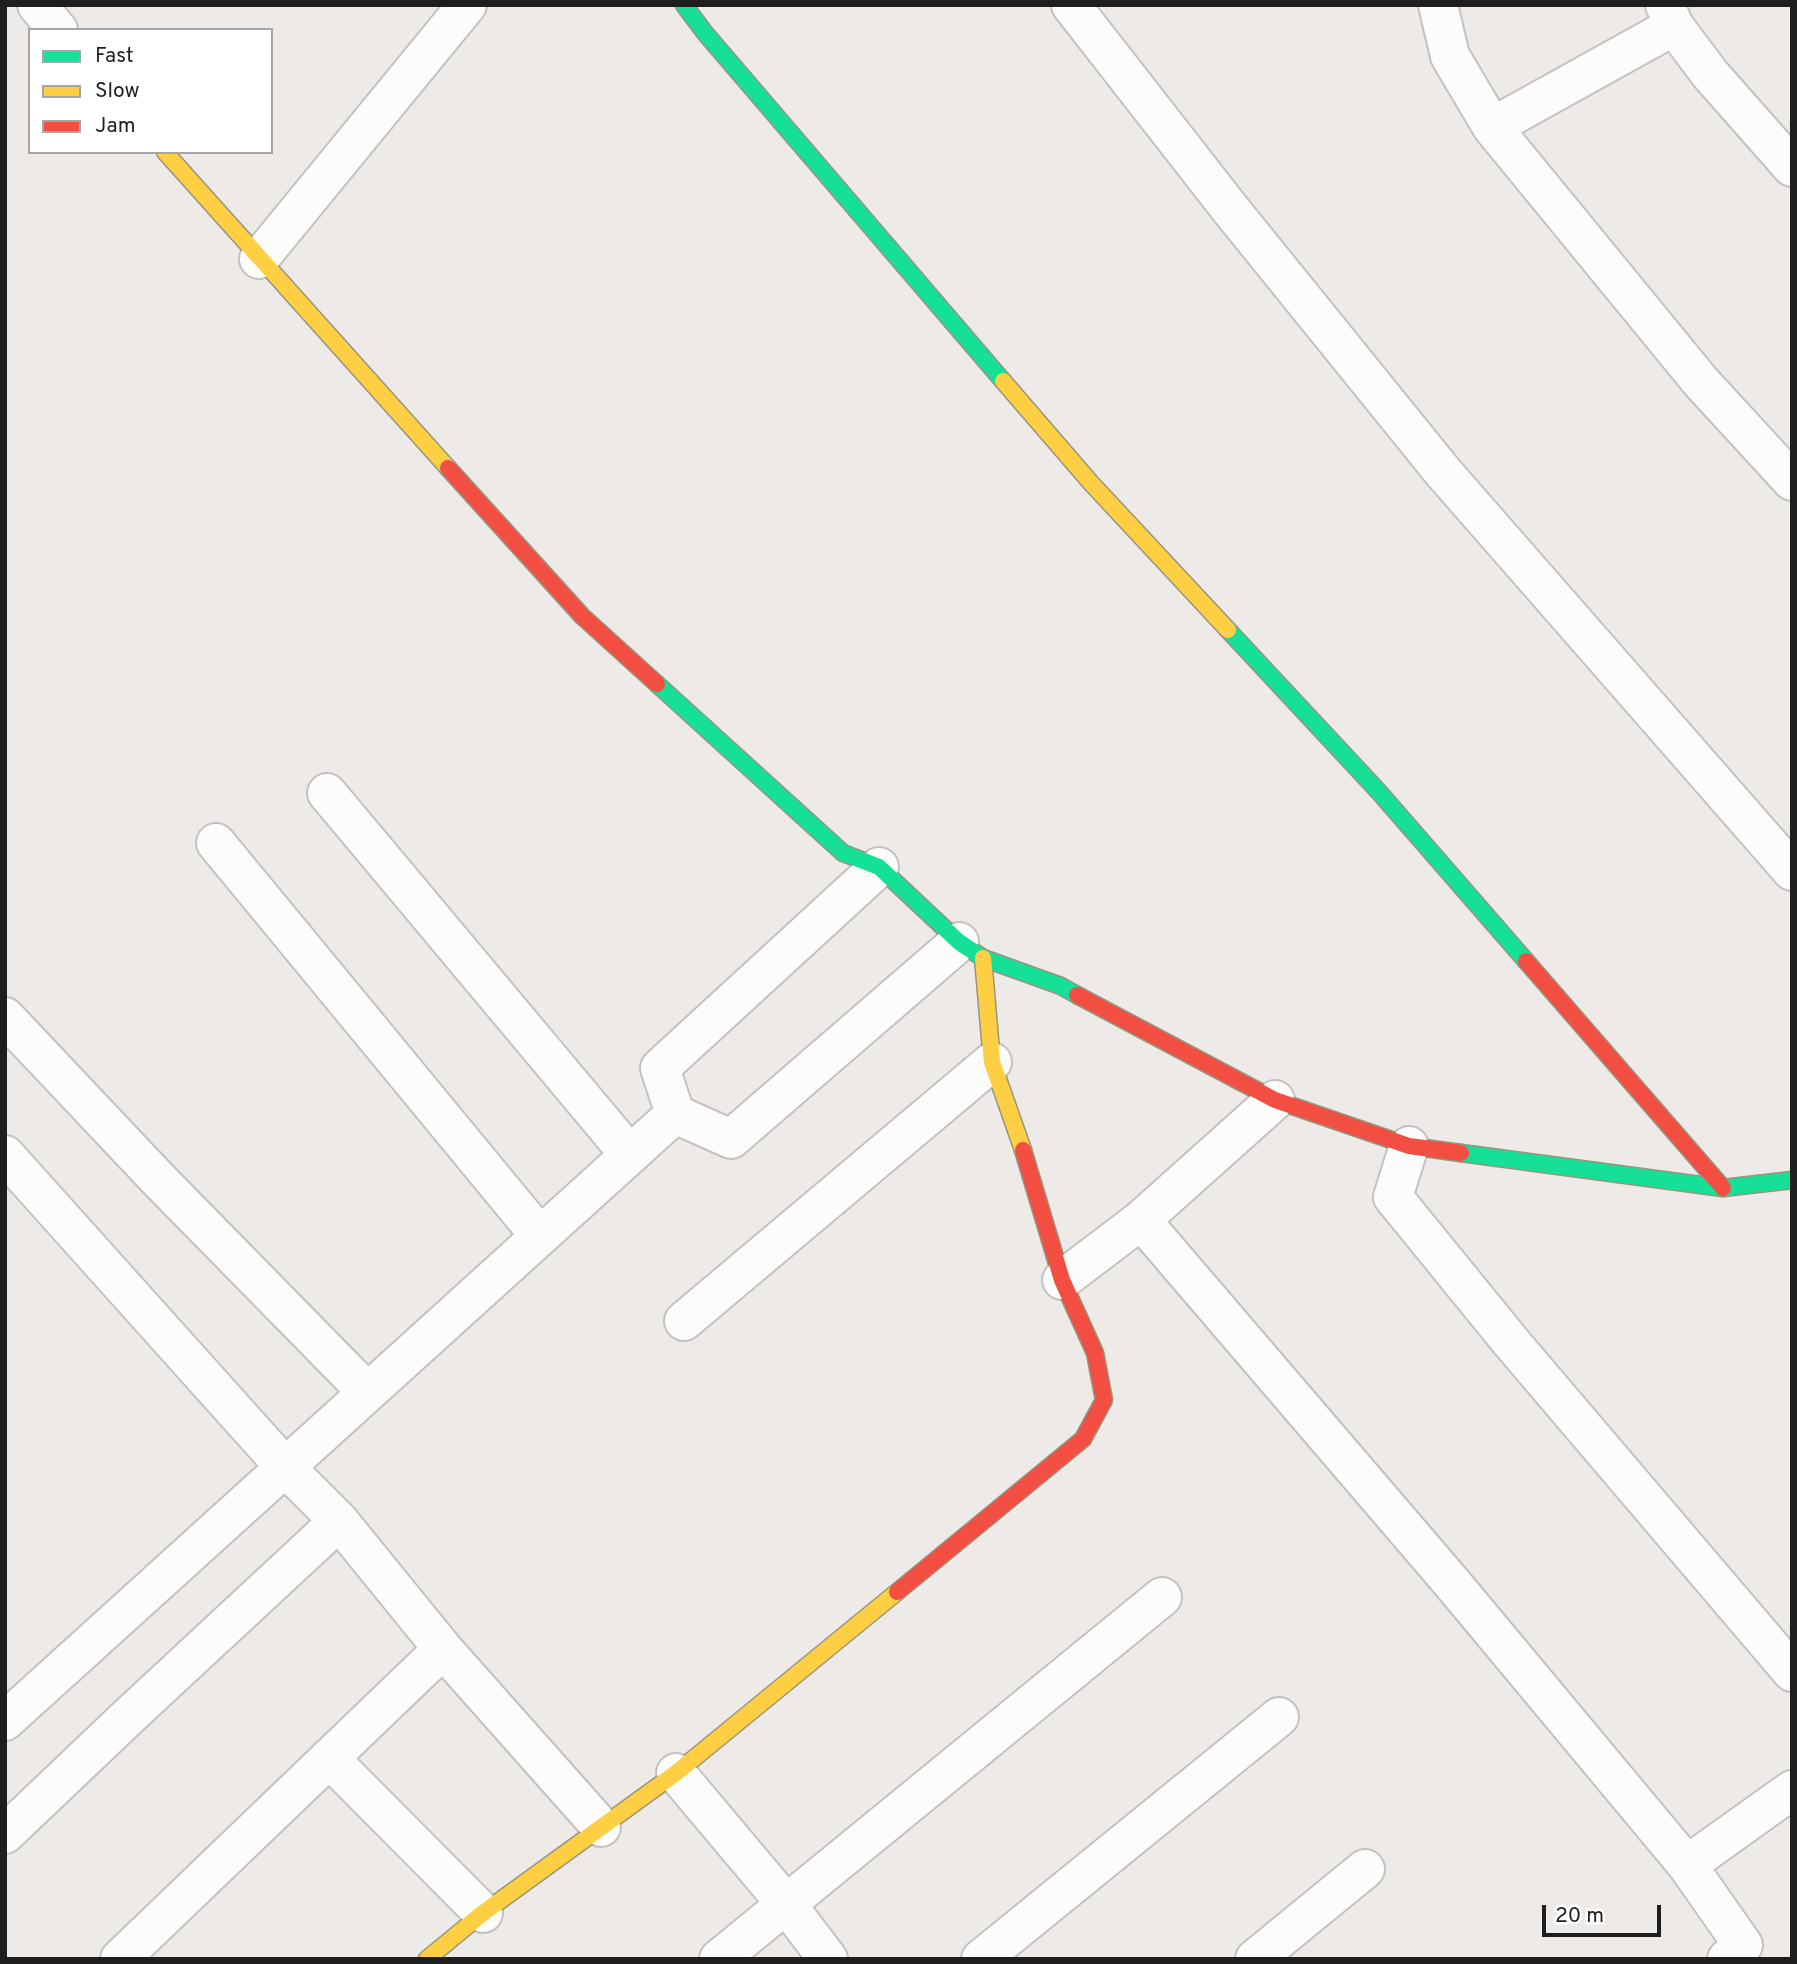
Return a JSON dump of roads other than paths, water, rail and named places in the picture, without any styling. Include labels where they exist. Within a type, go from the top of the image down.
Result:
[{"type":"street","points":[[37,5],[56,28]]},
{"type":"street","points":[[259,259],[467,5]]},
{"type":"street","points":[[684,5],[705,33],[1091,483],[1379,792],[1723,1188]]},
{"type":"street","points":[[1071,5],[1231,210],[1443,472],[1792,871]]},
{"type":"street","points":[[1437,5],[1450,56],[1492,127],[1701,382],[1792,481]]},
{"type":"street","points":[[1492,127],[1669,16],[1710,74],[1792,167]]},
{"type":"street","points":[[167,154],[582,616],[843,853],[879,867],[971,950],[1061,986],[1275,1100],[1409,1146],[1723,1188],[1792,1180]]},
{"type":"street","points":[[327,793],[630,1155]]},
{"type":"street","points":[[216,843],[540,1236]]},
{"type":"street","points":[[879,867],[660,1068],[675,1114],[731,1139],[971,950]]},
{"type":"street","points":[[427,1959],[483,1913],[676,1773],[1083,1439],[1104,1400],[1095,1353],[1062,1280],[1026,1159],[992,1062],[971,950]]},
{"type":"street","points":[[5,1017],[157,1178],[367,1392]]},
{"type":"street","points":[[684,1321],[992,1062]]},
{"type":"street","points":[[1062,1280],[1141,1220],[1275,1100]]},
{"type":"street","points":[[5,1721],[675,1114]]},
{"type":"street","points":[[1409,1146],[1393,1197],[1511,1342],[1792,1672]]},
{"type":"street","points":[[5,1155],[285,1466],[340,1521],[443,1649],[601,1827]]},
{"type":"street","points":[[1141,1220],[1452,1583],[1687,1865],[1742,1954]]},
{"type":"street","points":[[5,1834],[340,1521]]},
{"type":"street","points":[[719,1959],[1162,1597]]},
{"type":"street","points":[[120,1959],[443,1649]]},
{"type":"street","points":[[981,1959],[1279,1717]]},
{"type":"street","points":[[329,1758],[483,1913]]},
{"type":"street","points":[[676,1773],[787,1905],[828,1959]]},
{"type":"street","points":[[1687,1865],[1792,1790]]},
{"type":"street","points":[[1255,1959],[1365,1869]]}]
